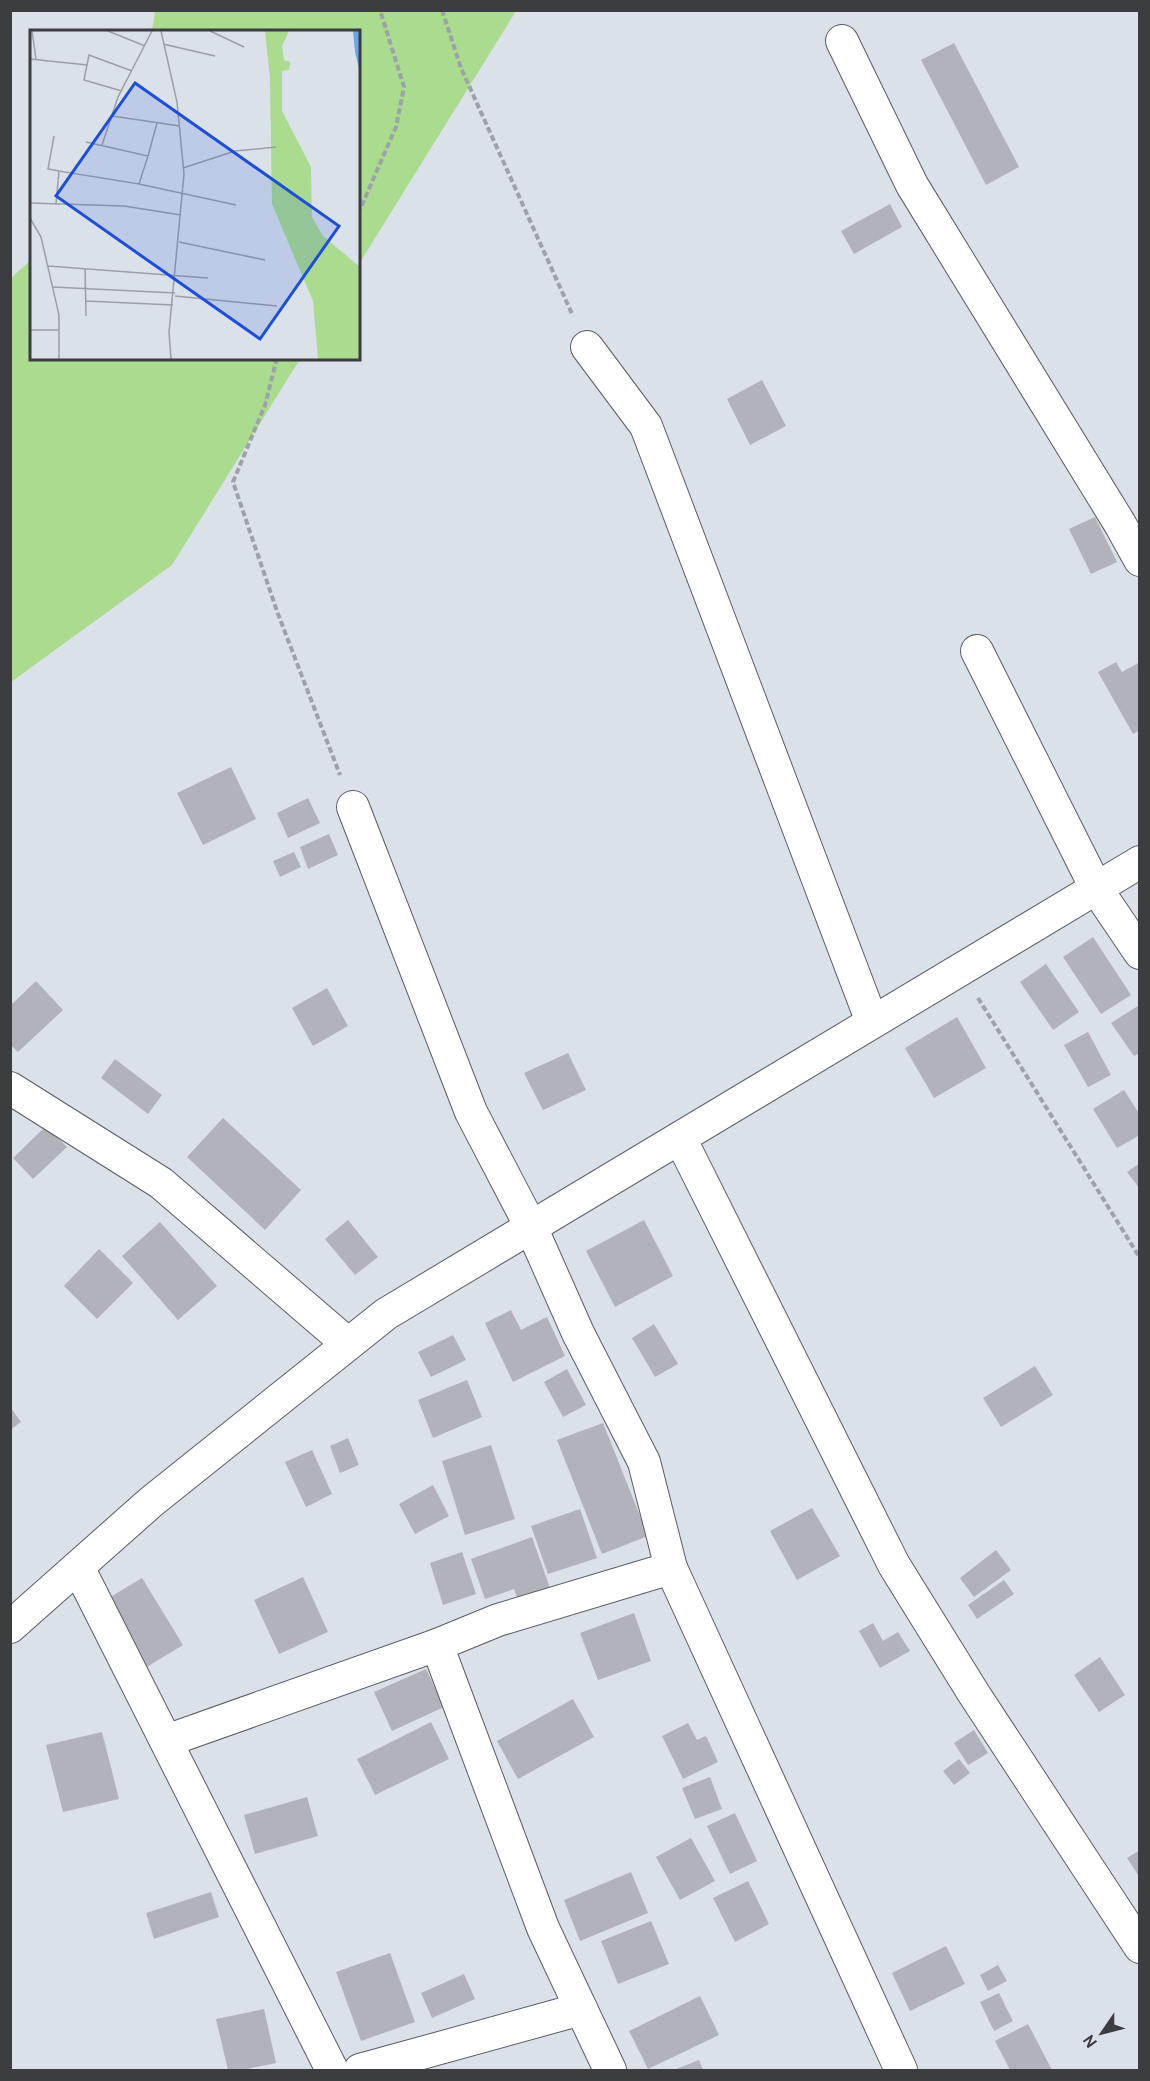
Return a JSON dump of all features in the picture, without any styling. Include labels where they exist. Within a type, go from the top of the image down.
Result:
[{"type":"street","points":[[842,41],[912,185],[1140,560]]},
{"type":"street","points":[[588,347],[646,426],[872,1022]]},
{"type":"street","points":[[977,651],[1096,888],[1140,953]]},
{"type":"street","points":[[353,807],[471,1112],[531,1227],[578,1333],[644,1462],[671,1568],[901,2070]]},
{"type":"street","points":[[10,1627],[151,1502],[386,1314],[1140,862]]},
{"type":"street","points":[[10,1088],[161,1183],[348,1344]]},
{"type":"street","points":[[680,1138],[894,1565],[974,1694],[1140,1947]]},
{"type":"street","points":[[78,1567],[332,2070]]},
{"type":"street","points":[[166,1741],[437,1645],[498,1620],[671,1568]]},
{"type":"street","points":[[437,1645],[543,1928],[610,2070]]},
{"type":"street","points":[[360,2070],[581,2009]]},
{"type":"path","points":[[360,209],[396,127],[404,87],[380,10]]},
{"type":"path","points":[[442,10],[461,68],[588,347]]},
{"type":"path","points":[[276,360],[265,405],[233,482],[278,614],[353,807]]},
{"type":"path","points":[[961,969],[1140,1258]]},
{"type":"green space","points":[[155,10],[516,11],[360,262],[360,30],[152,30]]},
{"type":"green space","points":[[30,261],[30,360],[299,360],[172,565],[11,682],[11,278]]},
{"type":"building","points":[[954,43],[1019,167],[986,185],[921,60]]},
{"type":"building","points":[[890,204],[902,227],[854,254],[841,231]]},
{"type":"building","points":[[762,380],[786,426],[750,445],[727,399]]},
{"type":"building","points":[[1095,517],[1117,562],[1091,574],[1069,529]]},
{"type":"building","points":[[1116,662],[1122,672],[1140,662],[1140,730],[1133,734],[1098,672]]},
{"type":"building","points":[[231,767],[256,819],[203,845],[177,793]]},
{"type":"building","points":[[308,798],[320,823],[288,838],[277,813]]},
{"type":"building","points":[[329,834],[338,855],[308,869],[300,847]]},
{"type":"building","points":[[294,852],[301,867],[280,877],[273,861]]},
{"type":"building","points":[[1093,937],[1131,995],[1101,1014],[1063,957]]},
{"type":"building","points":[[1046,964],[1079,1012],[1053,1030],[1020,982]]},
{"type":"building","points":[[36,981],[63,1010],[18,1052],[10,1044],[10,1006]]},
{"type":"building","points":[[327,988],[348,1026],[313,1046],[292,1008]]},
{"type":"building","points":[[1138,1006],[1140,1008],[1140,1053],[1134,1056],[1111,1023]]},
{"type":"building","points":[[957,1017],[986,1068],[934,1098],[905,1048]]},
{"type":"building","points":[[1088,1032],[1111,1075],[1088,1087],[1064,1045]]},
{"type":"building","points":[[568,1053],[586,1090],[543,1110],[524,1073]]},
{"type":"building","points":[[115,1059],[162,1095],[148,1114],[101,1078]]},
{"type":"building","points":[[1124,1090],[1140,1115],[1140,1135],[1117,1148],[1093,1109]]},
{"type":"building","points":[[223,1118],[301,1190],[265,1230],[187,1157]]},
{"type":"building","points":[[46,1126],[67,1147],[33,1179],[13,1158]]},
{"type":"building","points":[[1140,1163],[1140,1189],[1127,1172]]},
{"type":"building","points":[[348,1220],[378,1257],[355,1275],[325,1239]]},
{"type":"building","points":[[644,1220],[673,1276],[615,1307],[586,1251]]},
{"type":"building","points":[[160,1222],[217,1286],[178,1320],[122,1256]]},
{"type":"building","points":[[99,1249],[133,1283],[97,1319],[64,1286]]},
{"type":"building","points":[[511,1310],[521,1330],[547,1317],[565,1356],[513,1382],[485,1323]]},
{"type":"building","points":[[654,1324],[678,1364],[655,1377],[632,1338]]},
{"type":"building","points":[[453,1335],[466,1360],[431,1377],[418,1352]]},
{"type":"building","points":[[1035,1366],[1053,1395],[1001,1427],[983,1398]]},
{"type":"building","points":[[567,1369],[586,1405],[563,1417],[544,1382]]},
{"type":"building","points":[[467,1380],[482,1417],[433,1438],[418,1400]]},
{"type":"building","points":[[10,1407],[21,1422],[10,1430]]},
{"type":"building","points":[[603,1423],[648,1536],[602,1554],[557,1440]]},
{"type":"building","points":[[348,1438],[359,1465],[340,1473],[330,1446]]},
{"type":"building","points":[[491,1445],[515,1519],[465,1535],[442,1461]]},
{"type":"building","points":[[312,1450],[332,1494],[306,1507],[285,1462]]},
{"type":"building","points":[[433,1485],[449,1516],[415,1534],[399,1504]]},
{"type":"building","points":[[812,1508],[840,1556],[797,1580],[770,1531]]},
{"type":"building","points":[[580,1509],[597,1558],[548,1574],[531,1526]]},
{"type":"building","points":[[532,1537],[551,1591],[519,1603],[514,1589],[485,1599],[471,1559]]},
{"type":"building","points":[[996,1550],[1011,1570],[974,1597],[960,1578]]},
{"type":"building","points":[[462,1552],[476,1594],[443,1605],[430,1563]]},
{"type":"building","points":[[303,1577],[328,1632],[279,1654],[254,1600]]},
{"type":"building","points":[[142,1578],[183,1645],[145,1668],[104,1601]]},
{"type":"building","points":[[1004,1580],[1014,1594],[977,1619],[968,1605]]},
{"type":"building","points":[[634,1613],[651,1661],[598,1680],[580,1633]]},
{"type":"building","points":[[873,1623],[883,1641],[898,1632],[910,1651],[880,1668],[859,1631]]},
{"type":"building","points":[[1100,1657],[1125,1695],[1099,1712],[1074,1675]]},
{"type":"building","points":[[426,1669],[444,1707],[392,1731],[374,1692]]},
{"type":"building","points":[[573,1699],[594,1737],[518,1779],[497,1741]]},
{"type":"building","points":[[431,1722],[449,1759],[375,1795],[357,1759]]},
{"type":"building","points":[[688,1723],[697,1740],[706,1736],[718,1762],[683,1779],[662,1736]]},
{"type":"building","points":[[974,1730],[988,1753],[968,1765],[954,1743]]},
{"type":"building","points":[[102,1732],[119,1799],[63,1812],[46,1745]]},
{"type":"building","points":[[959,1759],[970,1773],[954,1785],[943,1771]]},
{"type":"building","points":[[710,1777],[722,1809],[695,1819],[682,1788]]},
{"type":"building","points":[[307,1797],[318,1836],[255,1854],[244,1815]]},
{"type":"building","points":[[735,1813],[757,1861],[730,1874],[707,1826]]},
{"type":"building","points":[[691,1838],[715,1881],[680,1900],[656,1857]]},
{"type":"building","points":[[1140,1850],[1140,1878],[1127,1858]]},
{"type":"building","points":[[631,1872],[648,1913],[580,1941],[564,1900]]},
{"type":"building","points":[[748,1881],[769,1924],[735,1942],[713,1898]]},
{"type":"building","points":[[211,1892],[219,1917],[154,1939],[146,1913]]},
{"type":"building","points":[[651,1921],[669,1964],[618,1984],[601,1941]]},
{"type":"building","points":[[946,1946],[965,1984],[910,2011],[892,1973]]},
{"type":"building","points":[[390,1953],[415,2022],[361,2041],[336,1972]]},
{"type":"building","points":[[998,1965],[1007,1981],[988,1991],[980,1975]]},
{"type":"building","points":[[464,1974],[475,1999],[432,2018],[421,1993]]},
{"type":"building","points":[[999,1993],[1013,2021],[994,2031],[980,2002]]},
{"type":"building","points":[[700,1996],[719,2035],[648,2069],[629,2031]]},
{"type":"building","points":[[264,2009],[276,2063],[242,2070],[228,2070],[216,2019]]},
{"type":"building","points":[[1028,2024],[1052,2070],[1010,2070],[995,2041]]},
{"type":"building","points":[[699,2060],[703,2070],[674,2070]]}]
